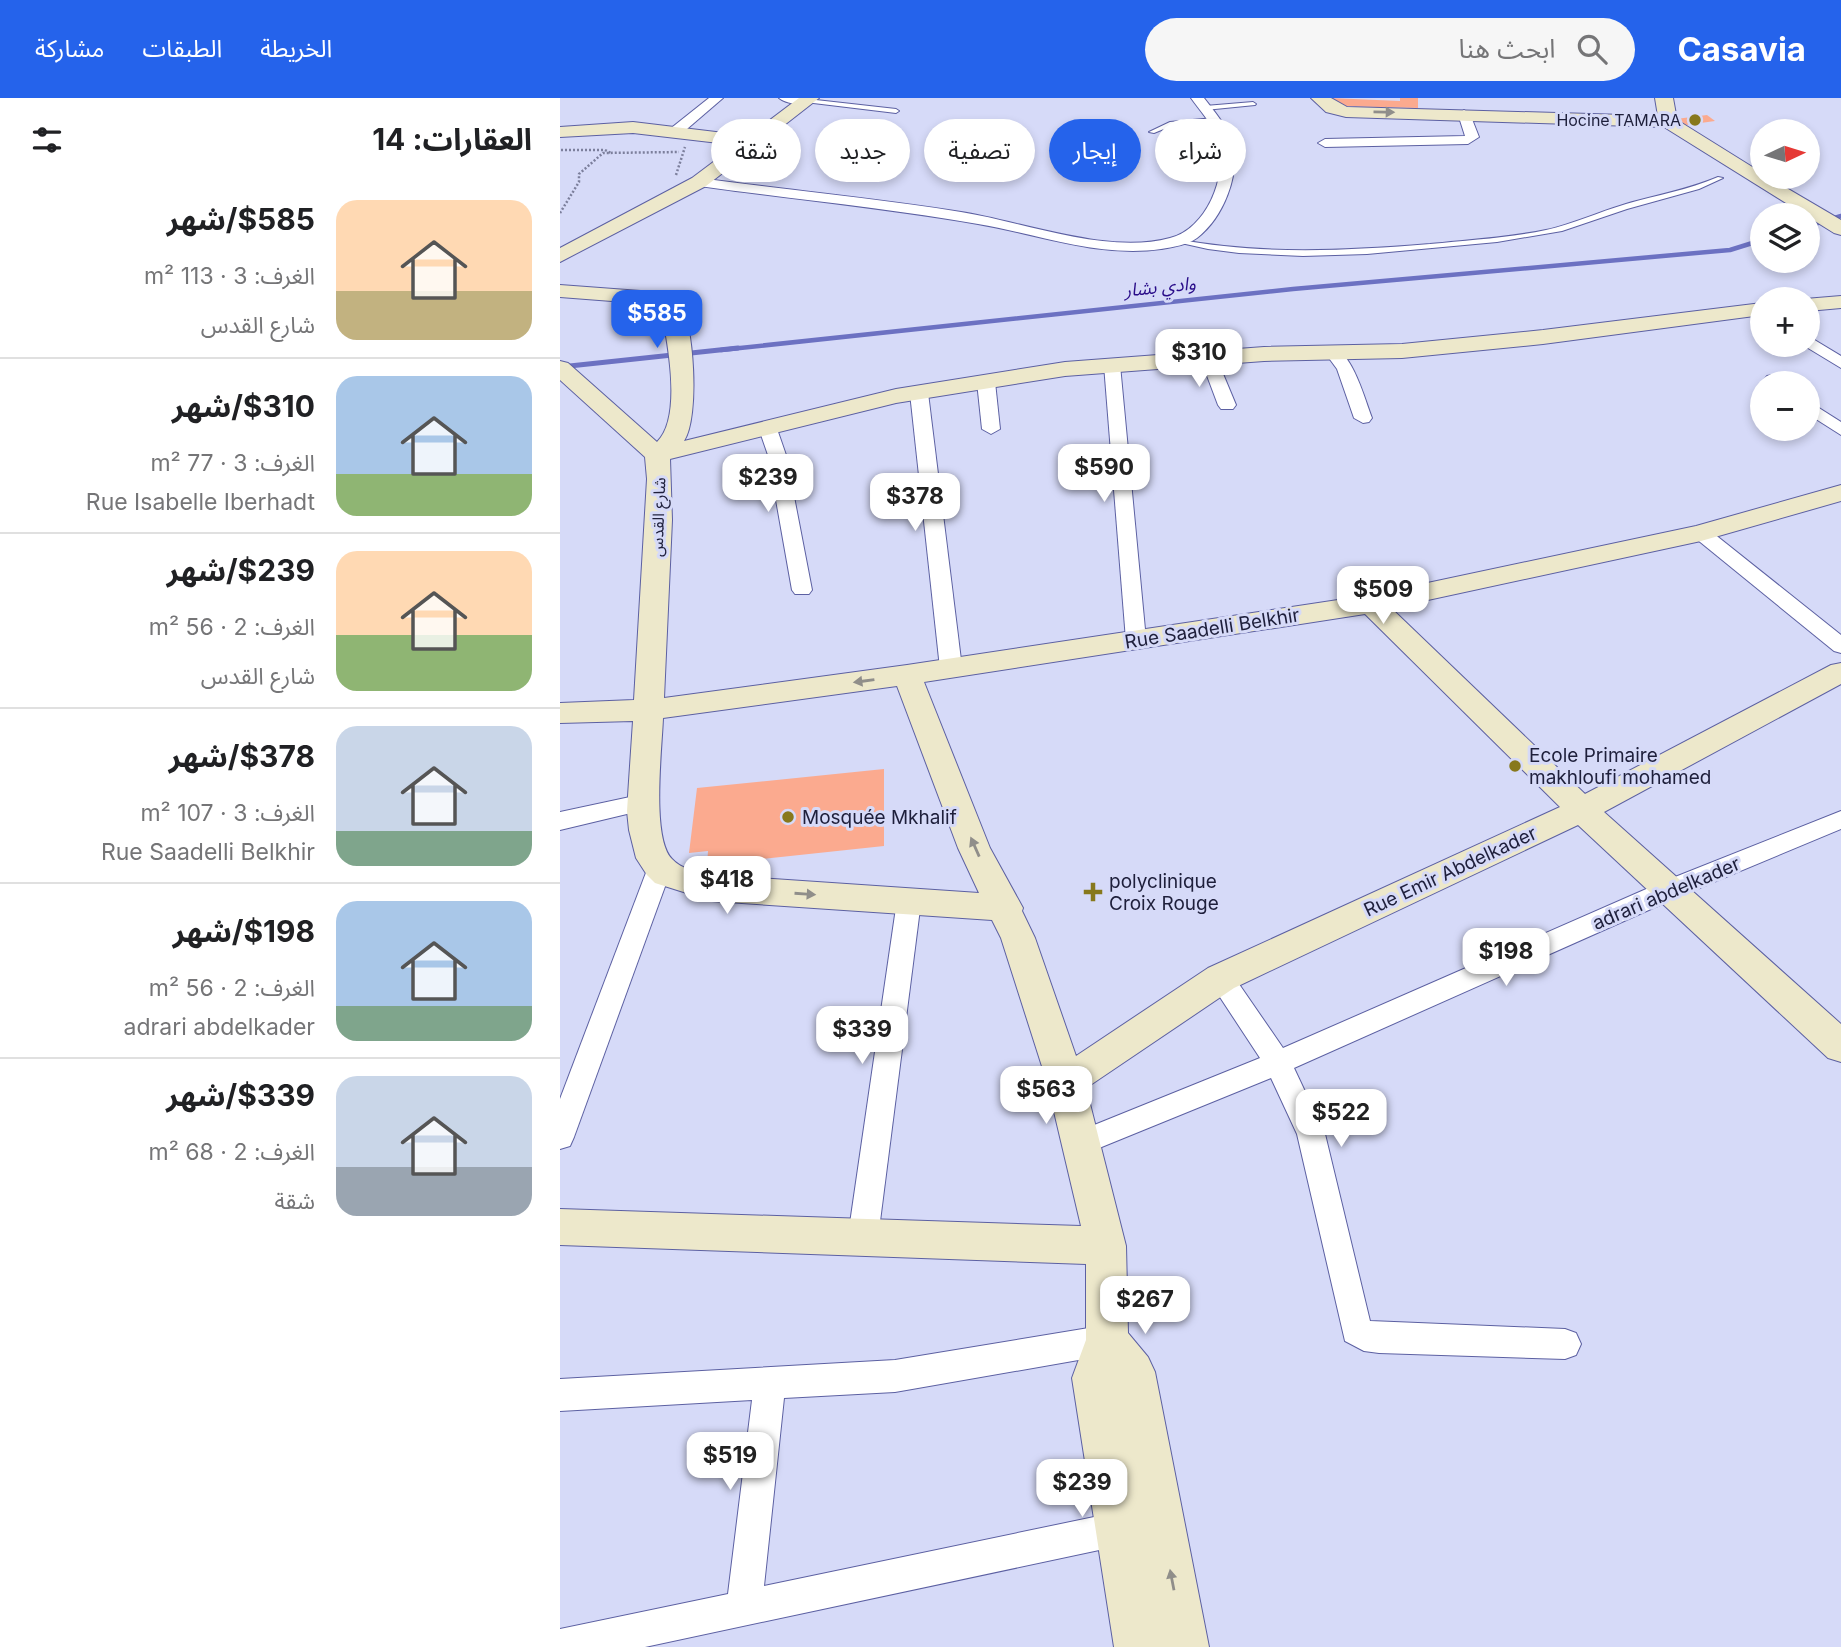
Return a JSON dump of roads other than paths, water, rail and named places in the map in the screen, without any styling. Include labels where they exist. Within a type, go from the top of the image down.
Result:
[{"type":"main road","points":[[1320,98],[1332,108],[1346,112],[1434,105],[1464,114],[1519,107],[1668,122],[1699,144],[1841,229]]},
{"type":"main road","points":[[1664,98],[1668,122]]},
{"type":"main road","points":[[783,119],[808,99]]},
{"type":"main road","points":[[560,132],[601,125],[711,138]]},
{"type":"main road","points":[[560,256],[711,173]]},
{"type":"main road","points":[[560,291],[666,300],[671,304],[683,372],[679,427],[674,438],[657,455]]},
{"type":"main road","points":[[1820,304],[1841,302]]},
{"type":"main road","points":[[657,455],[896,396],[1065,369],[1208,357],[1334,354],[1485,343],[1750,310]]},
{"type":"main road","name":"شارع القدس","points":[[560,368],[639,436],[657,455],[661,472],[658,487],[659,520],[644,802],[650,854],[659,870]]},
{"type":"main road","name":"Rue Saadelli Belkhir","points":[[560,713],[648,710],[907,675],[1371,604],[1701,533],[1841,493]]},
{"type":"main road","points":[[1371,604],[1582,810],[1790,996],[1841,1047]]},
{"type":"main road","name":"Rue Emir Abdelkader","points":[[1066,1082],[1221,978],[1582,810],[1841,672]]},
{"type":"main road","points":[[907,675],[974,848],[1006,908],[1066,1082],[1082,1143],[1106,1246],[1107,1340],[1094,1378],[1139,1647]]},
{"type":"main road","points":[[659,870],[681,882],[712,888],[1006,908]]},
{"type":"main road","points":[[560,1227],[1106,1246]]},
{"type":"main road","points":[[1107,1340],[1133,1372],[1184,1647]]},
{"type":"street","points":[[681,136],[717,98]]},
{"type":"street","points":[[785,98],[808,99]]},
{"type":"street","points":[[699,182],[995,222],[1062,237],[1112,244],[1157,245],[1192,234],[1210,213],[1220,191],[1228,156],[1226,143],[1206,109]]},
{"type":"street","points":[[1325,143],[1468,140],[1472,137],[1464,114]]},
{"type":"street","points":[[1820,349],[1841,363]]},
{"type":"street","points":[[1334,354],[1345,369],[1363,418]]},
{"type":"street","points":[[1208,357],[1227,405]]},
{"type":"street","points":[[1112,365],[1136,640]]},
{"type":"street","points":[[986,382],[990,429]]},
{"type":"street","points":[[919,393],[951,668]]},
{"type":"street","points":[[1820,415],[1841,430]]},
{"type":"street","points":[[768,429],[777,455],[802,590]]},
{"type":"street","points":[[1701,533],[1841,646]]},
{"type":"street","points":[[560,821],[644,802]]},
{"type":"street","name":"adrari abdelkader","points":[[1082,1143],[1278,1063],[1669,890],[1841,820]]},
{"type":"street","points":[[560,1137],[659,870]]},
{"type":"street","points":[[863,1237],[909,901]]},
{"type":"street","points":[[1221,978],[1278,1063],[1311,1135],[1356,1330],[1364,1336],[1378,1338],[1564,1344]]},
{"type":"street","points":[[561,1399],[895,1376],[1107,1340]]},
{"type":"street","points":[[744,1607],[770,1383]]},
{"type":"street","points":[[560,1647],[1118,1529]]},
{"type":"lane","points":[[808,99],[896,111]]},
{"type":"lane","points":[[1152,132],[1206,109],[1253,104]]},
{"type":"lane","points":[[1175,241],[1212,249],[1259,254],[1369,252],[1474,242],[1538,234],[1587,221],[1624,207],[1687,192],[1720,178]]},
{"type":"waterway","name":"وادي بشار","points":[[1820,222],[1841,216]]},
{"type":"waterway","name":"وادي بشار","points":[[721,350],[1293,289],[1730,250],[1750,244]]},
{"type":"waterway","name":"وادي بشار","points":[[560,367],[738,348]]},
{"type":"place","name":"Hocine TAMARA","points":[[1695,120]]},
{"type":"place","name":"Ecole Primaire makhloufi mohamed","points":[[1515,766]]},
{"type":"place","name":"Mosquée Mkhalif","points":[[788,817]]},
{"type":"place","name":"polyclinique Croix Rouge","points":[[1093,892]]}]
